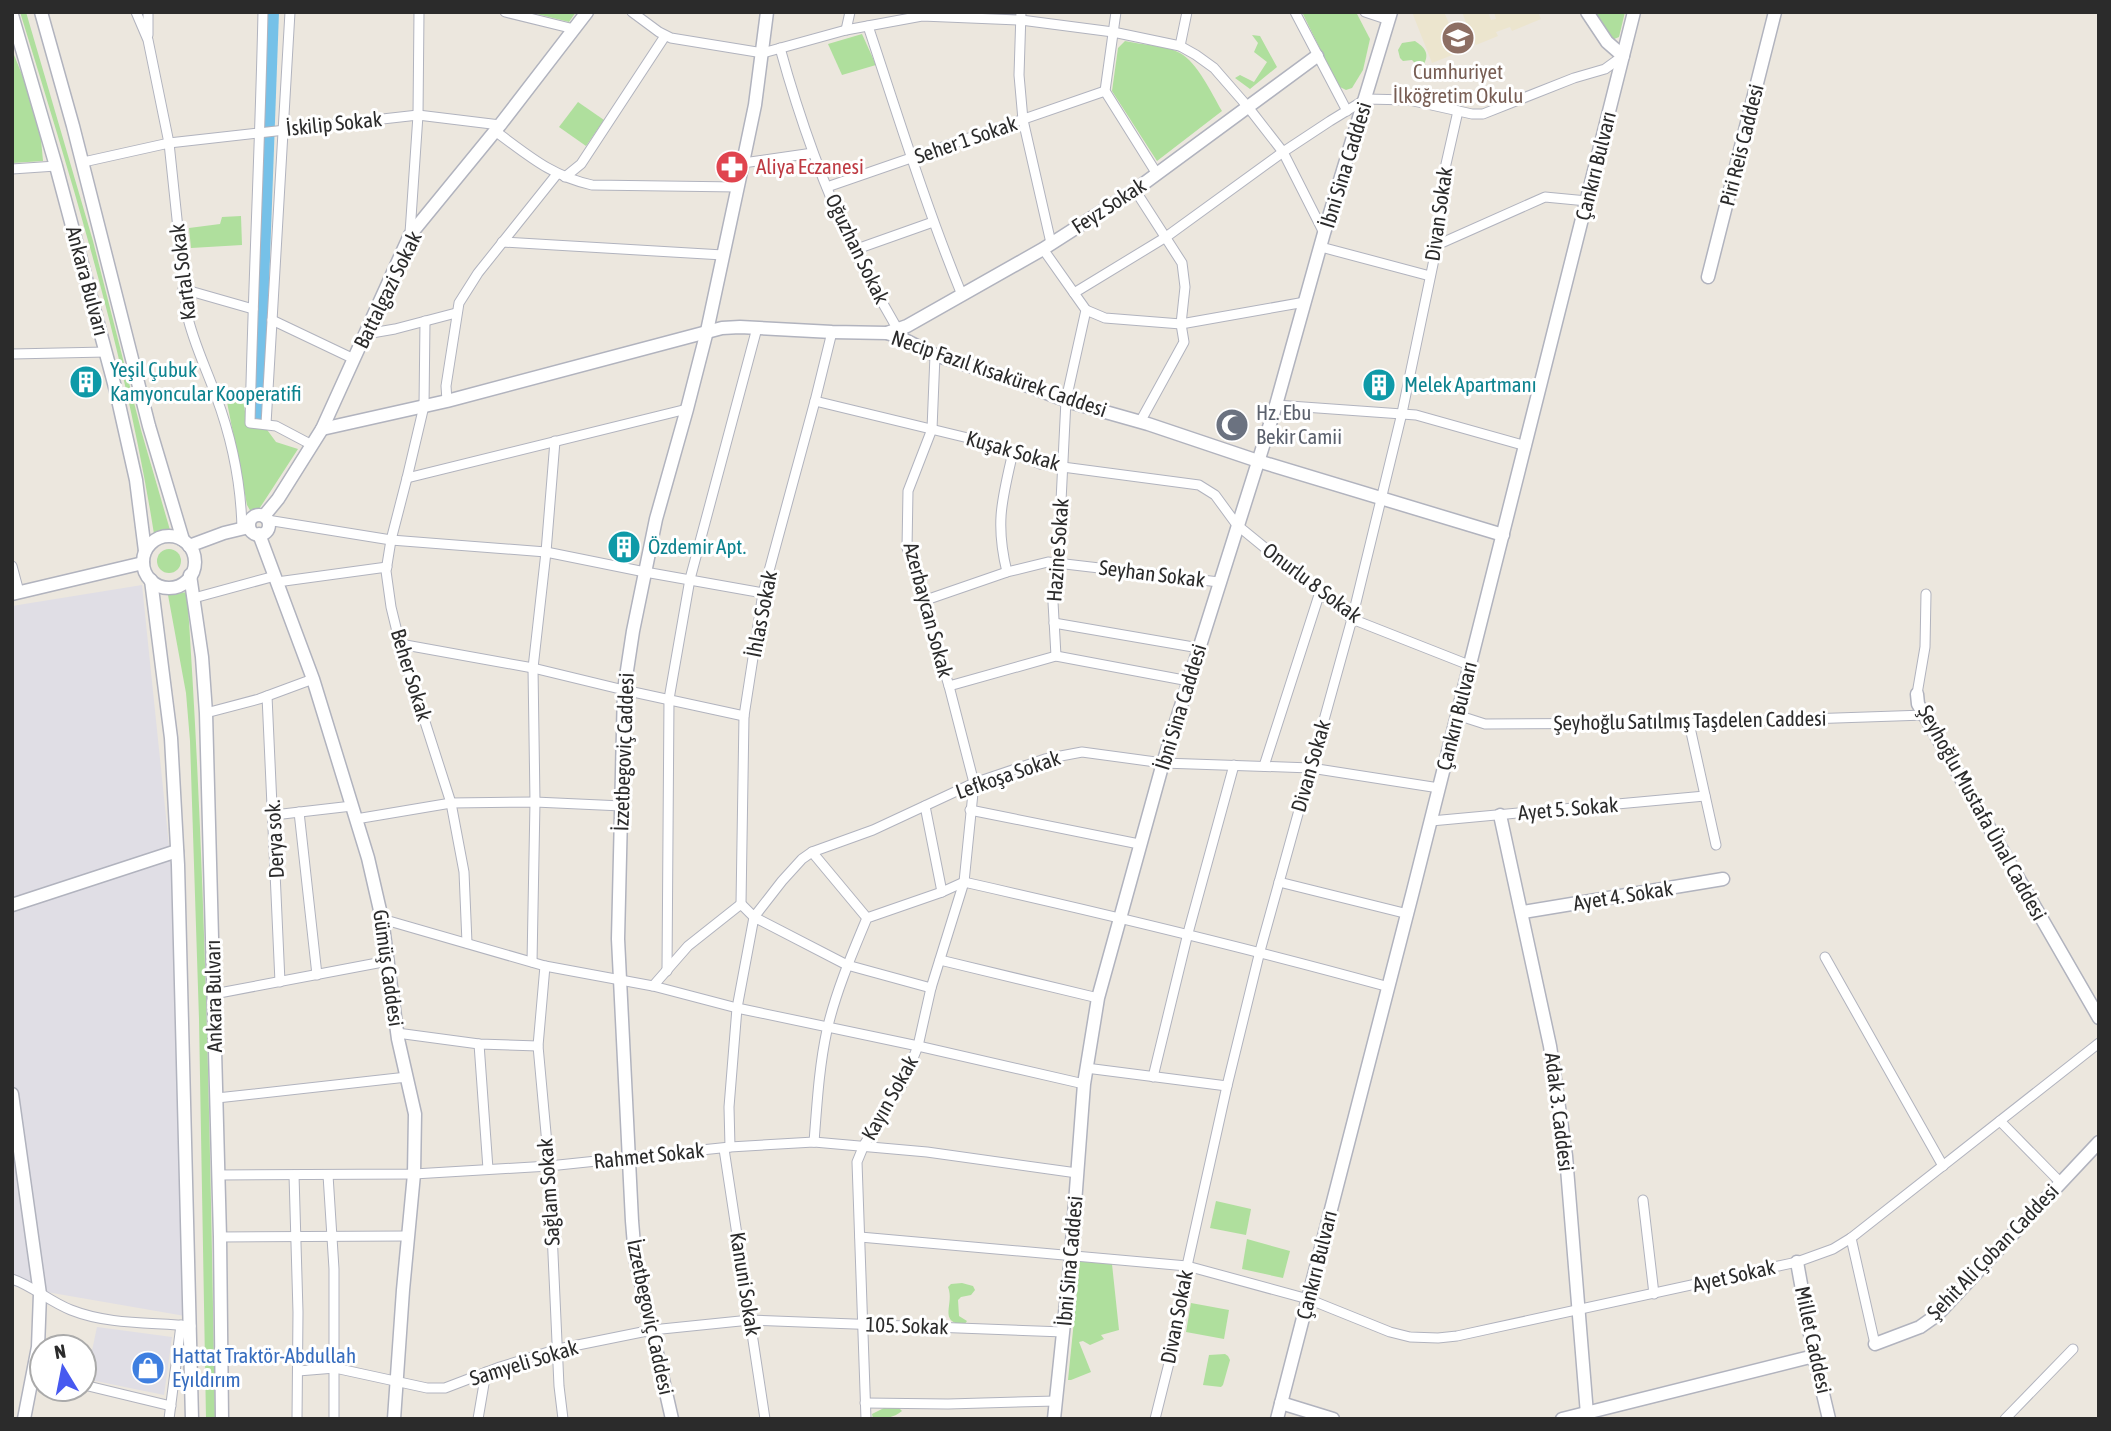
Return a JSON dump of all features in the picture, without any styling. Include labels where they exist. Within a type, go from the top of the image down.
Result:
[{"type":"street","name":"Ankara Bulvarı","points":[[41,12],[74,126],[149,426],[186,543]]},
{"type":"street","name":"Kartal Sokak","points":[[136,12],[148,40],[169,143],[183,289],[190,331],[228,432],[250,530]]},
{"type":"street","points":[[148,12],[148,40]]},
{"type":"street","points":[[262,12],[262,132],[257,191],[250,423],[276,426],[312,445]]},
{"type":"street","points":[[266,424],[281,130],[290,12]]},
{"type":"street","points":[[410,235],[418,115],[419,12]]},
{"type":"street","points":[[505,12],[574,29]]},
{"type":"street","name":"Battalgazi Sokak","points":[[250,530],[250,520],[255,516],[266,518],[322,429],[410,235],[498,128],[587,12]]},
{"type":"street","points":[[632,12],[665,36],[763,52],[846,30],[922,14],[1021,16],[1180,46],[1214,68],[1283,152],[1324,233]]},
{"type":"street","name":"İzzetbegoviç Caddesi","points":[[672,1419],[633,1241],[618,930],[624,690],[663,489],[707,331],[738,187],[763,52],[767,12]]},
{"type":"street","points":[[846,30],[850,12]]},
{"type":"street","points":[[1116,12],[1105,91],[1157,174]]},
{"type":"street","points":[[1180,46],[1187,12]]},
{"type":"street","points":[[1295,12],[1347,111]]},
{"type":"street","points":[[1365,12],[1390,16]]},
{"type":"street","points":[[1074,293],[1166,237],[1283,152],[1366,99],[1409,100],[1478,114],[1490,112],[1574,78],[1605,69],[1623,56],[1607,42],[1587,12]]},
{"type":"street","name":"Çankırı Bulvarı","points":[[1277,1419],[1408,914],[1634,12]]},
{"type":"street","name":"Piri Reis Caddesi","points":[[1708,277],[1775,12]]},
{"type":"street","name":"Ankara Bulvarı","points":[[12,15],[106,352],[136,480],[144,557]]},
{"type":"street","points":[[1021,16],[1019,75],[1023,120],[1047,246],[1086,310],[1105,318],[1181,324],[1306,302]]},
{"type":"street","name":"İbni Sina Caddesi","points":[[1054,1419],[1071,1256],[1084,1084],[1098,998],[1163,763],[1276,405],[1324,233],[1390,16]]},
{"type":"street","points":[[868,26],[933,222],[962,295]]},
{"type":"street","points":[[447,401],[446,386],[456,313],[464,293],[502,242],[561,176],[581,164],[665,36]]},
{"type":"street","name":"Oğuzhan Sokak","points":[[780,48],[813,153],[892,331]]},
{"type":"street","name":"Feyz Sokak","points":[[892,331],[1047,246],[1135,190],[1317,56]]},
{"type":"street","name":"Seher 1 Sokak","points":[[827,187],[1105,91]]},
{"type":"street","name":"Divan Sokak","points":[[1154,1419],[1175,1339],[1186,1266],[1260,951],[1352,619],[1402,413],[1437,246],[1446,164],[1458,111]]},
{"type":"street","name":"İskilip Sokak","points":[[88,162],[169,143],[418,115],[498,128]]},
{"type":"street","points":[[498,128],[561,176],[592,185],[738,187]]},
{"type":"street","points":[[743,163],[813,153]]},
{"type":"street","points":[[12,169],[56,166]]},
{"type":"street","points":[[1135,190],[1182,263],[1185,287],[1181,324],[1184,342],[1140,422]]},
{"type":"street","points":[[1437,246],[1545,197],[1587,201]]},
{"type":"street","points":[[854,250],[933,222]]},
{"type":"street","points":[[502,242],[723,255]]},
{"type":"street","points":[[1321,247],[1430,276]]},
{"type":"street","points":[[183,289],[253,309]]},
{"type":"street","name":"Hazine Sokak","points":[[1056,656],[1054,602],[1066,400],[1086,310]]},
{"type":"street","points":[[366,334],[456,313]]},
{"type":"street","points":[[272,320],[354,359]]},
{"type":"street","name":"Beher Sokak","points":[[425,321],[424,406],[391,540],[387,567],[391,607],[400,644],[451,803],[464,872],[467,943]]},
{"type":"street","name":"Necip Fazıl Kısakürek Caddesi","points":[[322,429],[447,401],[707,331],[731,327],[832,332],[892,331],[935,355],[1066,400],[1503,535]]},
{"type":"street","points":[[667,971],[670,699],[690,579],[757,328]]},
{"type":"street","name":"İhlas Sokak","points":[[741,904],[744,716],[763,593],[832,332]]},
{"type":"street","points":[[12,354],[106,352]]},
{"type":"street","name":"Azerbaycan Sokak","points":[[935,355],[932,429],[908,491],[906,548],[949,686],[974,783]]},
{"type":"street","name":"Kuşak Sokak","points":[[815,401],[997,446],[1040,464],[1199,485],[1214,495],[1237,525]]},
{"type":"street","points":[[1276,405],[1416,415],[1526,446]]},
{"type":"street","points":[[407,478],[687,410]]},
{"type":"street","points":[[532,962],[535,802],[533,668],[555,441]]},
{"type":"street","points":[[1007,572],[999,522],[1013,452]]},
{"type":"street","points":[[266,518],[391,540],[546,552],[763,593]]},
{"type":"street","name":"Onurlu 8 Sokak","points":[[1237,525],[1352,619],[1469,665]]},
{"type":"street","points":[[186,543],[194,561],[191,575],[175,586],[162,586],[151,580],[144,570],[144,557],[153,541],[171,536],[186,543],[224,533],[250,530]]},
{"type":"street","name":"Gümüş Caddesi","points":[[250,530],[276,579],[313,679],[368,858],[382,919],[397,1033],[415,1114],[414,1174],[394,1419]]},
{"type":"street","points":[[12,566],[15,593],[144,557]]},
{"type":"street","name":"Seyhan Sokak","points":[[923,601],[1007,572],[1048,562],[1219,582]]},
{"type":"street","points":[[194,598],[276,579],[387,567]]},
{"type":"street","name":"Ankara Bulvarı","points":[[191,575],[206,713],[217,1098],[222,1419]]},
{"type":"street","name":"Ankara Bulvarı","points":[[151,580],[171,738],[177,851],[186,1325],[192,1419]]},
{"type":"street","points":[[1264,766],[1320,592]]},
{"type":"street","name":"Şeyhoğlu Mustafa Ünal Caddesi","points":[[1926,594],[1925,647],[1917,694],[1919,704],[2099,1018]]},
{"type":"street","points":[[1054,623],[1199,648]]},
{"type":"street","points":[[400,644],[533,668],[744,716]]},
{"type":"street","points":[[949,686],[1056,656],[1189,681]]},
{"type":"street","points":[[206,713],[267,696],[313,679]]},
{"type":"street","name":"Derya sok.","points":[[267,696],[280,982]]},
{"type":"street","name":"Şeyhoğlu Satılmış Taşdelen Caddesi","points":[[1457,715],[1485,724],[1689,723],[1925,715]]},
{"type":"street","points":[[1689,723],[1716,845]]},
{"type":"street","name":"Lefkoşa Sokak","points":[[754,917],[782,881],[812,852],[873,830],[974,783],[1045,759],[1082,752],[1163,763],[1311,768],[1439,788]]},
{"type":"street","points":[[1153,1077],[1188,933],[1234,765]]},
{"type":"street","name":"Kayın Sokak","points":[[866,1419],[857,1162],[864,1145],[903,1083],[918,1046],[931,988],[964,882],[974,783]]},
{"type":"street","name":"Ayet 5. Sokak","points":[[1431,821],[1705,796]]},
{"type":"street","points":[[356,819],[451,803],[535,802],[622,806]]},
{"type":"street","points":[[274,815],[352,806]]},
{"type":"street","points":[[925,806],[942,892]]},
{"type":"street","points":[[970,810],[1139,844]]},
{"type":"street","points":[[299,812],[317,975]]},
{"type":"street","name":"Adak 3. Caddesi","points":[[1500,815],[1523,912],[1558,1100],[1566,1156],[1587,1416]]},
{"type":"street","points":[[12,905],[177,851]]},
{"type":"street","points":[[812,852],[867,918]]},
{"type":"street","name":"Ayet 4. Sokak","points":[[1523,912],[1723,879]]},
{"type":"street","points":[[814,1142],[821,1067],[828,1027],[847,965],[867,918],[964,882],[1120,916],[1389,987]]},
{"type":"street","points":[[1279,882],[1408,914]]},
{"type":"street","points":[[653,986],[688,946],[741,904],[754,917],[847,965],[931,988]]},
{"type":"street","name":"Kanuni Sokak","points":[[754,917],[737,1008],[727,1148],[765,1419]]},
{"type":"street","points":[[382,919],[545,966],[653,986],[737,1008],[1084,1084]]},
{"type":"street","points":[[1825,957],[1943,1166]]},
{"type":"street","points":[[940,960],[1098,998]]},
{"type":"street","points":[[214,994],[388,961]]},
{"type":"street","name":"Sağlam Sokak","points":[[545,966],[538,1046],[549,1166],[562,1419]]},
{"type":"street","points":[[397,1033],[479,1044],[538,1046]]},
{"type":"street","name":"Ayet Sokak","points":[[860,1237],[1186,1266],[1308,1299],[1390,1332],[1423,1339],[1457,1336],[1797,1262],[1833,1248],[1851,1238],[2099,1043]]},
{"type":"street","points":[[479,1044],[488,1169]]},
{"type":"street","points":[[1086,1068],[1227,1086]]},
{"type":"street","points":[[217,1098],[407,1077]]},
{"type":"street","points":[[12,1094],[40,1294],[39,1333]]},
{"type":"street","points":[[2000,1121],[2060,1183]]},
{"type":"street","name":"Rahmet Sokak","points":[[218,1175],[414,1174],[549,1166],[814,1142],[927,1152],[1077,1173]]},
{"type":"street","name":"Şehit Ali Çoban Caddesi","points":[[1875,1344],[1920,1327],[1937,1315],[2099,1142]]},
{"type":"street","points":[[294,1175],[299,1371],[297,1419]]},
{"type":"street","points":[[328,1175],[332,1236],[334,1419]]},
{"type":"street","points":[[1643,1200],[1654,1294]]},
{"type":"street","points":[[220,1237],[408,1236]]},
{"type":"street","points":[[1851,1238],[1875,1344]]},
{"type":"street","name":"Millet Caddesi","points":[[1797,1262],[1814,1356],[1829,1419]]},
{"type":"street","points":[[12,1279],[68,1309],[91,1317],[136,1323],[186,1325],[169,1419]]},
{"type":"street","name":"105. Sokak","points":[[750,1320],[1064,1332]]},
{"type":"street","name":"Samyeli Sokak","points":[[299,1371],[335,1368],[437,1388],[464,1382],[486,1372],[558,1349],[652,1331],[750,1320]]},
{"type":"street","points":[[2005,1419],[2073,1349]]},
{"type":"street","points":[[1562,1419],[1587,1416],[1814,1356]]},
{"type":"street","points":[[478,1419],[486,1372]]},
{"type":"street","points":[[98,1388],[171,1406]]},
{"type":"street","points":[[866,1403],[1056,1401]]},
{"type":"street","points":[[1281,1403],[1332,1419]]},
{"type":"shaded area","name":"Cumhuriyet İlköğretim Okulu","points":[[1412,12],[1444,12],[1454,35],[1458,33],[1455,26],[1462,24],[1465,30],[1468,28],[1462,12],[1488,12],[1491,20],[1496,19],[1494,12],[1538,12],[1541,19],[1512,31],[1510,27],[1496,32],[1498,36],[1476,45],[1474,41],[1458,47],[1460,52],[1432,63]]},
{"type":"shaded area","points":[[142,585],[172,875],[185,1316],[12,1286],[12,606]]},
{"type":"shaded area","points":[[97,1327],[172,1337],[164,1395],[98,1381],[98,1333],[96,1333]]},
{"type":"green space","points":[[20,12],[26,12],[93,241],[141,430],[170,530],[154,534],[129,402],[113,336],[78,206]]},
{"type":"green space","points":[[529,12],[576,12],[569,22]]},
{"type":"green space","points":[[1302,12],[1356,12],[1370,39],[1363,70],[1352,88],[1346,90],[1338,86]]},
{"type":"green space","points":[[1593,12],[1625,12],[1619,37],[1612,40]]},
{"type":"green space","points":[[862,34],[876,65],[842,75],[828,44]]},
{"type":"green space","points":[[1252,35],[1260,36],[1277,67],[1250,89],[1235,78],[1240,75],[1254,82],[1267,62],[1254,52],[1258,43]]},
{"type":"green space","points":[[1125,41],[1167,48],[1186,57],[1204,79],[1222,111],[1157,161],[1112,91],[1118,48]]},
{"type":"green space","points":[[1415,41],[1426,53],[1426,60],[1422,65],[1400,58],[1398,50],[1402,43]]},
{"type":"green space","points":[[12,50],[30,94],[40,129],[43,161],[12,163]]},
{"type":"green space","points":[[578,102],[604,120],[586,146],[559,127]]},
{"type":"green space","points":[[241,216],[242,245],[191,248],[189,228],[220,224],[222,217]]},
{"type":"green space","points":[[243,398],[247,425],[265,427],[276,442],[298,449],[259,509],[251,512],[247,505],[227,402]]},
{"type":"green space","points":[[169,549],[178,552],[181,561],[178,570],[169,573],[160,570],[157,561],[160,552]]},
{"type":"green space","points":[[187,592],[203,902],[215,1419],[206,1419],[199,1019],[190,741],[186,693],[168,595]]},
{"type":"green space","points":[[1216,1201],[1251,1209],[1246,1235],[1210,1228]]},
{"type":"green space","points":[[1247,1239],[1290,1251],[1283,1278],[1242,1269]]},
{"type":"green space","points":[[1080,1261],[1112,1264],[1119,1330],[1101,1335],[1104,1339],[1090,1345],[1079,1342],[1091,1372],[1068,1380]]},
{"type":"green space","points":[[962,1283],[973,1286],[975,1290],[971,1295],[958,1300],[959,1316],[967,1321],[964,1325],[951,1320],[948,1311],[948,1287]]},
{"type":"green space","points":[[1191,1303],[1229,1310],[1224,1339],[1186,1332]]},
{"type":"green space","points":[[1225,1354],[1230,1360],[1223,1385],[1203,1385],[1209,1355]]},
{"type":"green space","points":[[886,1407],[899,1408],[902,1411],[892,1417],[873,1419],[872,1414]]},
{"type":"water","points":[[268,12],[279,12],[264,422],[253,421]]},
{"type":"place","name":"Cumhuriyet İlköğretim Okulu","points":[[1458,38]]},
{"type":"place","name":"Aliya Eczanesi","points":[[732,167]]},
{"type":"place","name":"Yeşil Çubuk Kamyoncular Kooperatifi","points":[[86,382]]},
{"type":"place","name":"Melek Apartmanı","points":[[1379,385]]},
{"type":"place","name":"Hz. Ebu Bekir Camii","points":[[1232,425]]},
{"type":"place","name":"Özdemir Apt.","points":[[624,547]]},
{"type":"place","name":"Hattat Traktör-Abdullah Eyıldırım","points":[[148,1368]]}]
